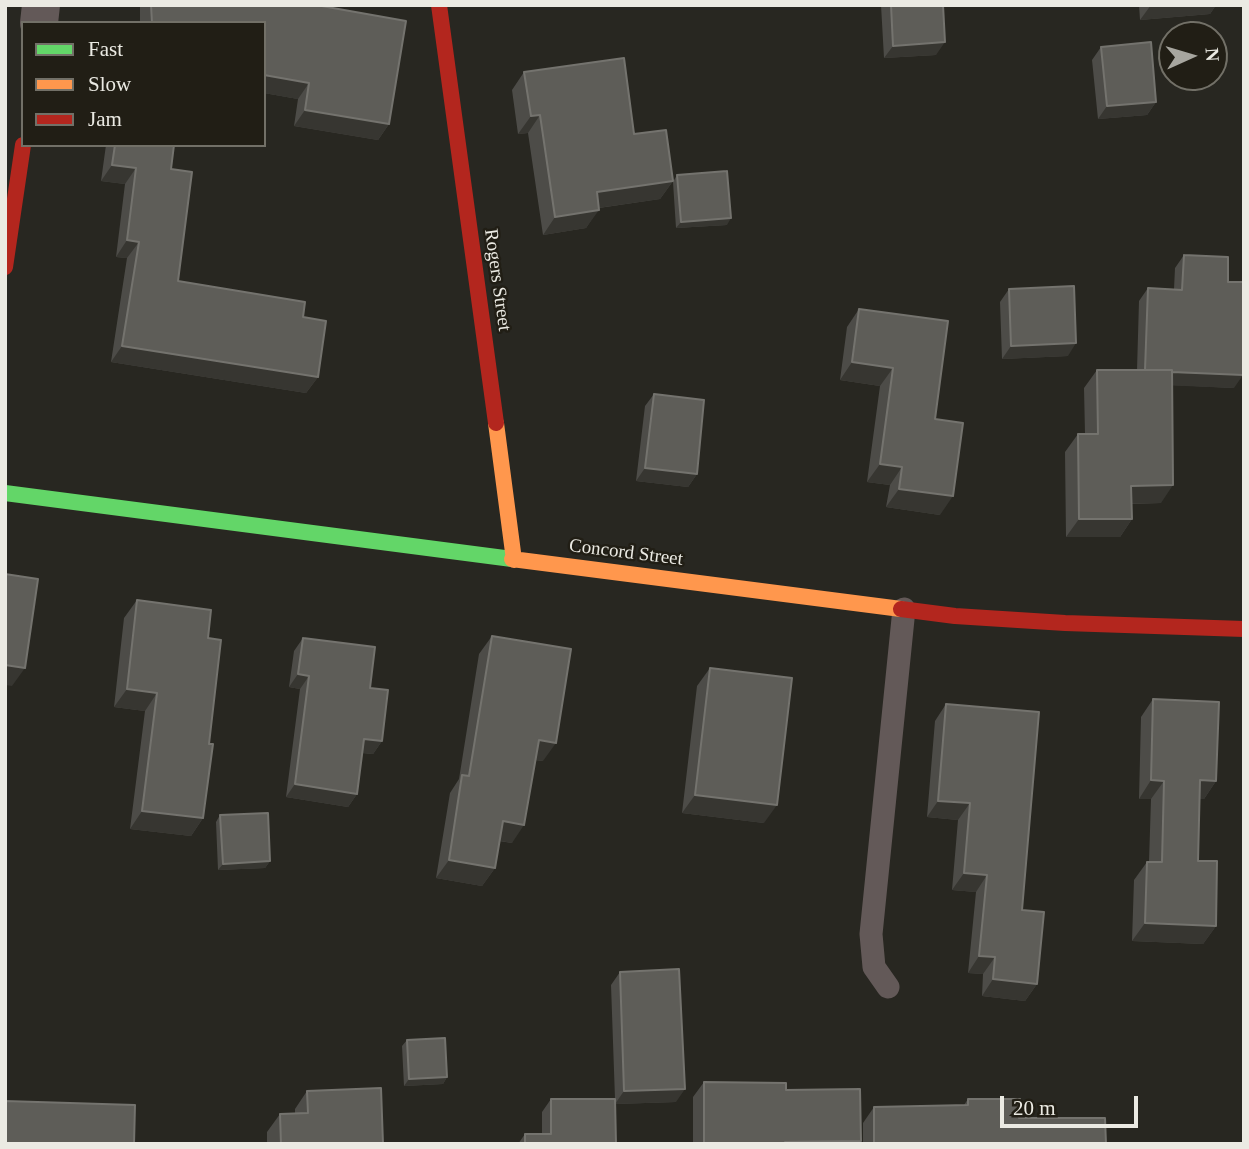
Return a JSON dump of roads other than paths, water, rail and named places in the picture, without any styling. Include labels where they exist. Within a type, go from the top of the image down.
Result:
[{"type":"main road","name":"Rogers Street","points":[[439,5],[514,560]]},
{"type":"main road","points":[[5,267],[23,147]]},
{"type":"main road","name":"Concord Street","points":[[5,493],[955,616],[1244,629]]},
{"type":"lane","points":[[888,987],[874,967],[872,934],[904,609]]}]
